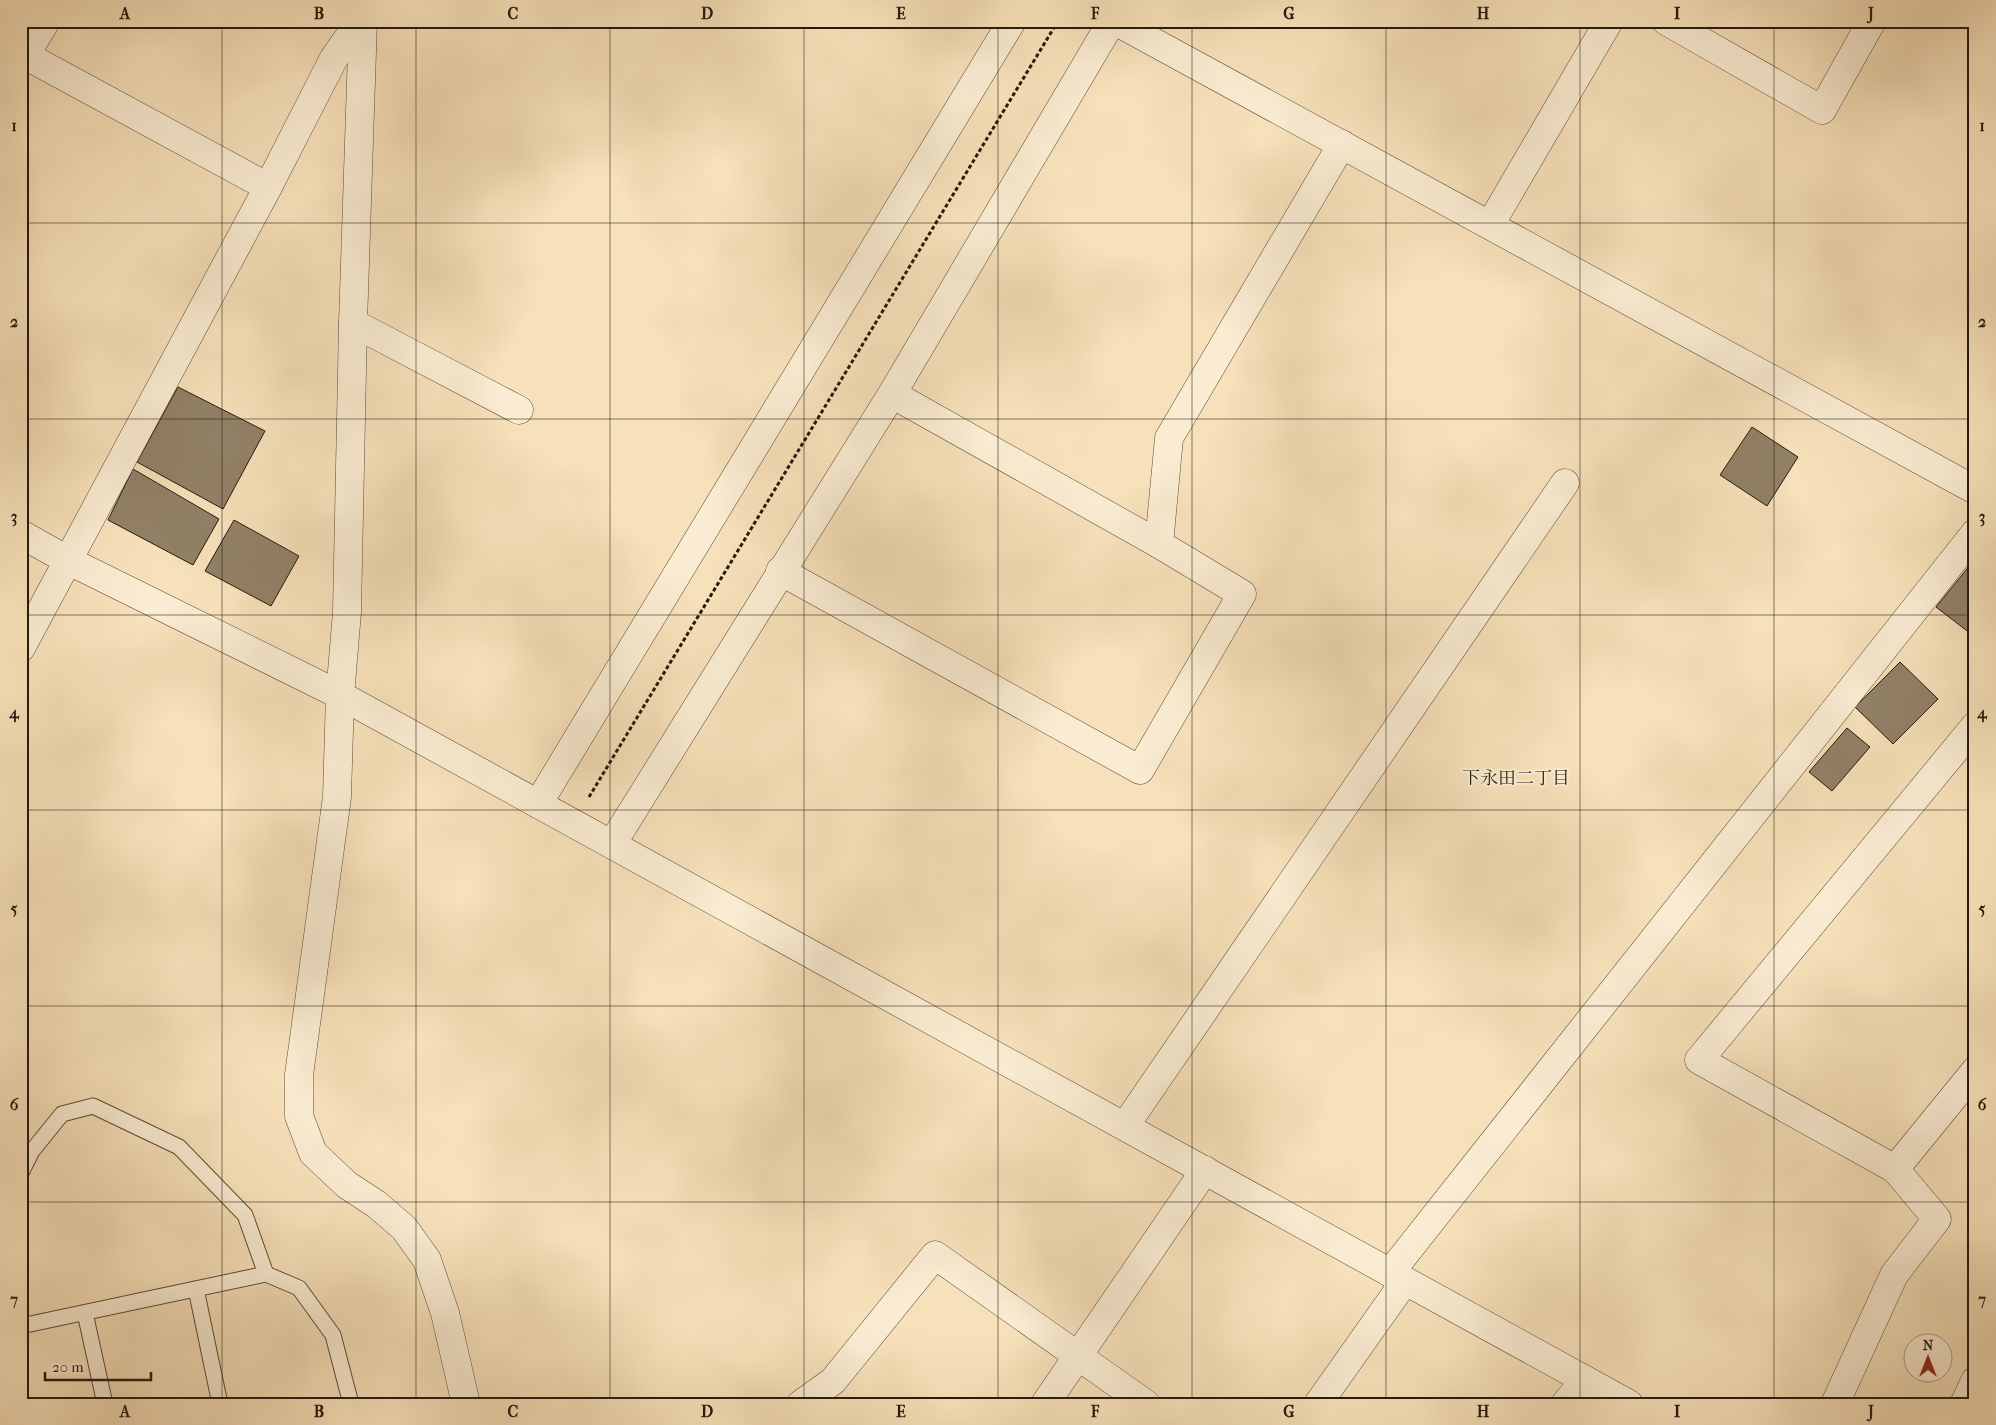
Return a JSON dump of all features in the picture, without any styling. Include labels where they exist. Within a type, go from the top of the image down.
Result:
[{"type":"street","points":[[46,21],[23,56],[268,187]]},
{"type":"street","points":[[21,648],[268,187],[334,58],[361,21]]},
{"type":"street","points":[[361,21],[347,612],[340,695],[336,797],[299,1074],[300,1116],[313,1153],[346,1184],[376,1204],[404,1228],[427,1260],[445,1313],[466,1404]]},
{"type":"street","points":[[538,804],[1012,21]]},
{"type":"street","points":[[612,844],[780,571],[892,394],[1114,21],[1975,490]]},
{"type":"street","points":[[1490,225],[1609,21]]},
{"type":"street","points":[[1666,21],[1822,110],[1872,21]]},
{"type":"street","points":[[1158,544],[1169,438],[1342,144]]},
{"type":"street","points":[[353,323],[519,410]]},
{"type":"street","points":[[780,571],[1140,770],[1242,594],[1158,544],[892,394]]},
{"type":"street","points":[[1125,1126],[1565,483]]},
{"type":"street","points":[[1318,1404],[1398,1277],[1975,533]]},
{"type":"street","points":[[21,534],[69,560],[340,695],[1629,1404]]},
{"type":"street","points":[[1835,1404],[1894,1275],[1937,1219],[1895,1168],[1699,1060],[1975,726]]},
{"type":"street","points":[[1895,1168],[1975,1071]]},
{"type":"street","points":[[1045,1404],[1205,1170]]},
{"type":"street","points":[[801,1404],[833,1382],[935,1255],[1146,1404]]},
{"type":"street","points":[[1565,1404],[1585,1380]]},
{"type":"street","points":[[1964,1404],[1975,1381]]},
{"type":"lane","points":[[21,1173],[32,1151],[62,1114],[93,1106],[179,1147],[245,1215],[266,1274]]},
{"type":"lane","points":[[21,1326],[266,1274],[299,1288],[333,1335],[351,1404]]},
{"type":"lane","points":[[196,1289],[220,1404]]},
{"type":"lane","points":[[85,1313],[104,1404]]},
{"type":"path","points":[[574,823],[1058,21]]},
{"type":"building","points":[[178,387],[265,431],[223,509],[137,462]]},
{"type":"building","points":[[1752,427],[1798,457],[1767,506],[1720,475]]},
{"type":"building","points":[[133,469],[219,519],[193,565],[108,520]]},
{"type":"building","points":[[234,520],[299,556],[271,606],[205,571]]},
{"type":"building","points":[[1975,559],[1975,637],[1936,607]]},
{"type":"building","points":[[1900,662],[1938,699],[1893,744],[1855,707]]},
{"type":"building","points":[[1847,728],[1870,747],[1832,791],[1809,772]]},
{"type":"district","name":"下永田二丁目","points":[[1516,778]]}]
